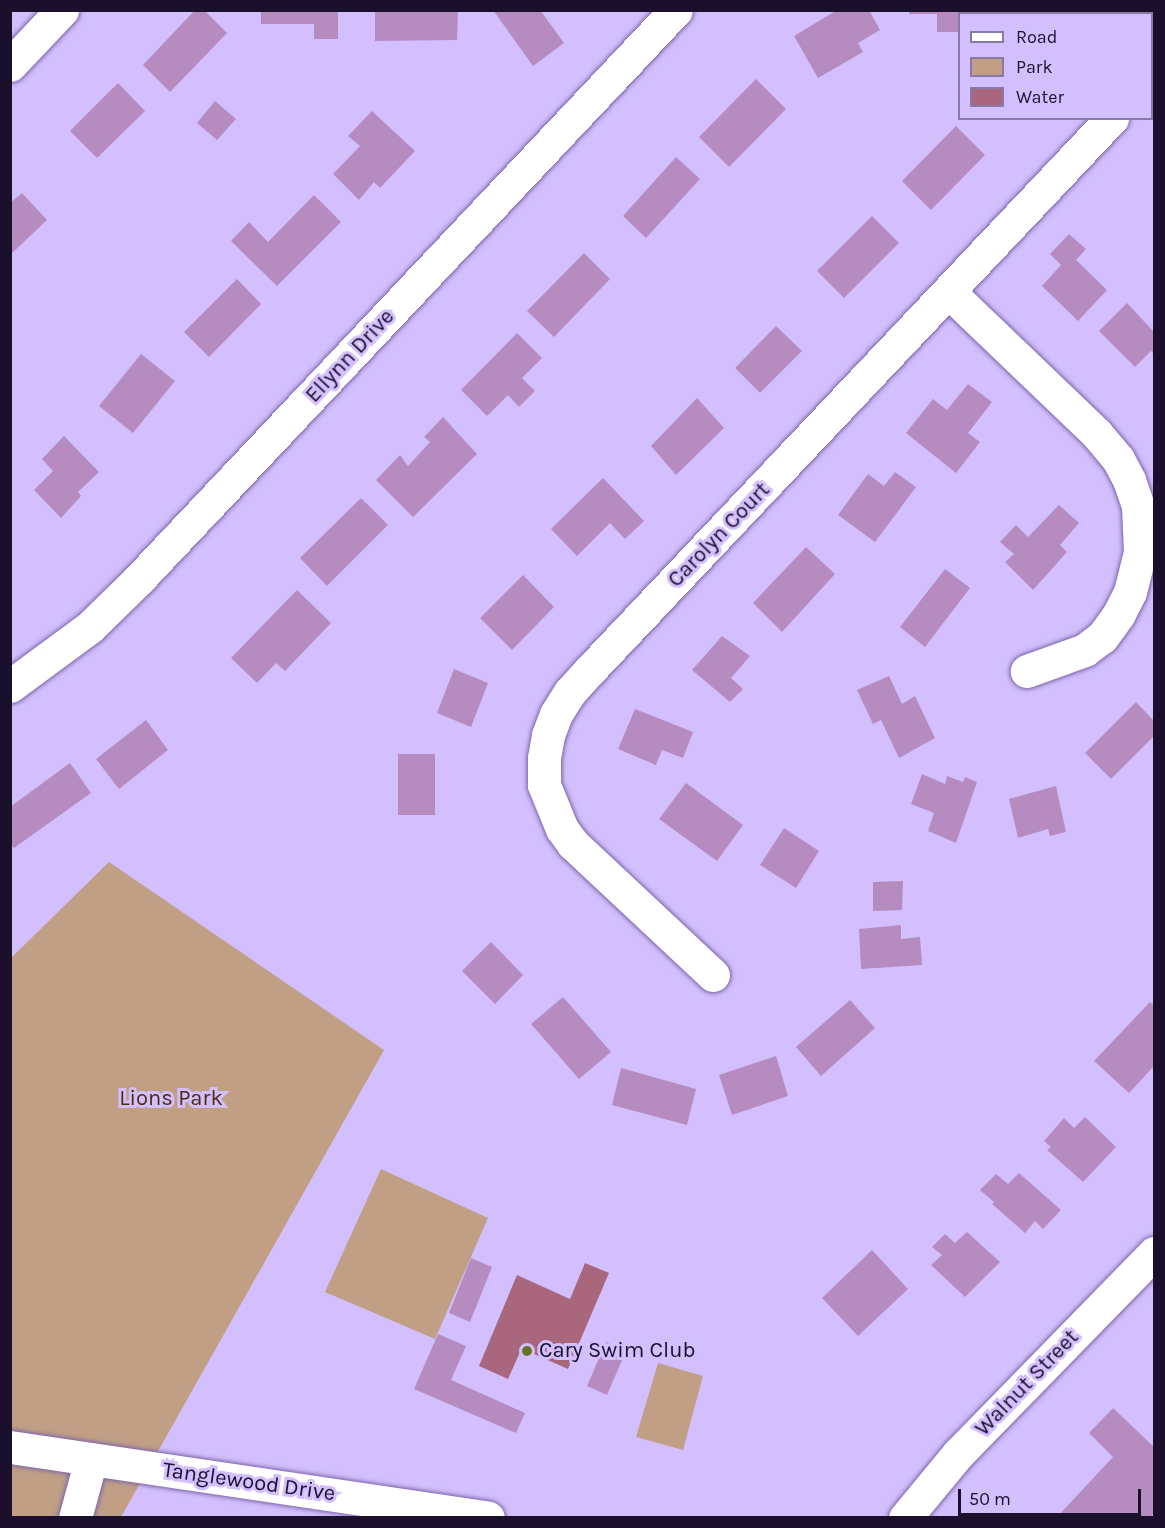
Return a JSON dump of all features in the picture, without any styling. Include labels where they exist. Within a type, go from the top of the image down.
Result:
[{"type":"street","points":[[10,65],[62,10]]},
{"type":"street","name":"Ellynn Drive","points":[[10,686],[90,627],[139,579],[676,10]]},
{"type":"street","name":"Carolyn Court","points":[[713,975],[573,844],[562,829],[544,785],[548,735],[570,692],[950,293],[1110,120]]},
{"type":"street","points":[[950,293],[1097,434],[1122,466],[1137,506],[1140,552],[1130,592],[1119,614],[1102,637],[1085,650],[1027,671]]},
{"type":"street","name":"Walnut Street","points":[[905,1518],[958,1454],[1155,1254]]},
{"type":"street","name":"Tanglewood Drive","points":[[10,1447],[488,1518]]},
{"type":"street","points":[[75,1518],[91,1459]]},
{"type":"green space","name":"Lions Park","points":[[109,862],[384,1050],[121,1517],[11,1518],[11,958]]},
{"type":"green space","points":[[381,1169],[488,1218],[435,1339],[325,1292]]},
{"type":"green space","points":[[658,1363],[703,1376],[683,1450],[636,1437]]},
{"type":"water","points":[[585,1263],[609,1273],[568,1369],[525,1350],[520,1352],[508,1379],[479,1366],[517,1275],[570,1299]]},
{"type":"building","points":[[195,10],[204,10],[227,33],[170,92],[143,65]]},
{"type":"building","points":[[261,10],[338,10],[338,39],[314,39],[314,24],[261,24]]},
{"type":"building","points":[[375,10],[458,10],[457,40],[375,41]]},
{"type":"building","points":[[493,10],[540,10],[564,43],[533,66]]},
{"type":"building","points":[[837,10],[869,10],[880,30],[858,43],[863,52],[818,78],[794,36]]},
{"type":"building","points":[[909,10],[990,10],[990,12],[958,12],[958,32],[937,32],[937,14],[909,14]]},
{"type":"building","points":[[1028,10],[1077,10],[1078,12],[1027,12]]},
{"type":"building","points":[[756,79],[786,109],[729,167],[699,137]]},
{"type":"building","points":[[118,83],[145,111],[97,158],[70,131]]},
{"type":"building","points":[[215,101],[236,119],[217,140],[197,123]]},
{"type":"building","points":[[372,111],[415,151],[380,188],[374,182],[359,200],[333,174],[360,146],[348,136]]},
{"type":"building","points":[[956,126],[985,155],[931,210],[902,181]]},
{"type":"building","points":[[676,157],[700,179],[646,238],[623,216]]},
{"type":"building","points":[[22,193],[47,220],[10,255],[10,203]]},
{"type":"building","points":[[314,195],[341,222],[277,286],[231,241],[249,222],[268,242]]},
{"type":"building","points":[[872,216],[899,243],[844,298],[817,271]]},
{"type":"building","points":[[1069,234],[1086,249],[1076,260],[1107,290],[1078,321],[1042,286],[1061,265],[1050,254]]},
{"type":"building","points":[[584,253],[610,279],[554,337],[527,311]]},
{"type":"building","points":[[237,279],[261,304],[209,357],[184,332]]},
{"type":"building","points":[[1127,303],[1154,332],[1154,354],[1151,351],[1135,367],[1099,331]]},
{"type":"building","points":[[776,326],[802,351],[760,393],[735,368]]},
{"type":"building","points":[[517,333],[542,358],[522,378],[535,391],[519,407],[508,395],[487,416],[461,390]]},
{"type":"building","points":[[141,354],[175,381],[133,433],[99,406]]},
{"type":"building","points":[[968,384],[992,402],[968,433],[980,442],[956,473],[906,433],[933,399],[947,410]]},
{"type":"building","points":[[697,398],[724,428],[676,475],[651,446]]},
{"type":"building","points":[[443,417],[477,454],[413,517],[376,480],[400,455],[408,466],[430,442],[424,437]]},
{"type":"building","points":[[64,436],[99,472],[78,492],[81,496],[61,518],[34,490],[53,471],[42,459]]},
{"type":"building","points":[[895,472],[916,487],[875,542],[838,515],[868,474],[884,486]]},
{"type":"building","points":[[603,478],[644,521],[625,539],[610,523],[577,556],[551,529]]},
{"type":"building","points":[[361,498],[388,525],[327,586],[300,558]]},
{"type":"building","points":[[1059,505],[1079,523],[1060,545],[1067,552],[1033,590],[1005,562],[1014,554],[1000,542],[1016,525],[1028,537]]},
{"type":"building","points":[[806,547],[835,574],[782,632],[753,603]]},
{"type":"building","points":[[945,569],[970,588],[925,647],[900,627]]},
{"type":"building","points":[[523,575],[554,607],[512,650],[480,618]]},
{"type":"building","points":[[297,590],[331,623],[285,671],[276,663],[257,683],[231,658]]},
{"type":"building","points":[[722,636],[750,656],[731,678],[743,689],[730,702],[692,670]]},
{"type":"building","points":[[454,669],[488,683],[471,727],[437,713]]},
{"type":"building","points":[[889,676],[902,704],[915,696],[935,738],[899,758],[881,720],[873,724],[857,690]]},
{"type":"building","points":[[1136,702],[1154,721],[1154,736],[1111,779],[1085,753]]},
{"type":"building","points":[[635,709],[693,732],[683,758],[662,750],[656,765],[618,749]]},
{"type":"building","points":[[146,720],[168,750],[119,789],[96,759]]},
{"type":"building","points":[[398,754],[435,754],[435,815],[398,815]]},
{"type":"building","points":[[70,763],[91,793],[14,848],[10,843],[10,807]]},
{"type":"building","points":[[922,774],[945,784],[947,776],[963,782],[965,777],[977,782],[956,843],[928,831],[934,813],[911,804]]},
{"type":"building","points":[[686,783],[743,825],[717,861],[659,819]]},
{"type":"building","points":[[1056,786],[1066,832],[1050,836],[1048,829],[1018,838],[1009,799]]},
{"type":"building","points":[[784,828],[819,851],[796,888],[760,865]]},
{"type":"building","points":[[903,881],[902,910],[873,911],[873,882]]},
{"type":"building","points":[[901,925],[901,939],[920,937],[922,965],[861,969],[859,929]]},
{"type":"building","points":[[491,942],[523,975],[495,1004],[462,971]]},
{"type":"building","points":[[563,997],[611,1052],[579,1079],[531,1024]]},
{"type":"building","points":[[850,1000],[875,1028],[821,1076],[796,1047]]},
{"type":"building","points":[[1150,1002],[1154,1006],[1154,1066],[1129,1093],[1094,1061]]},
{"type":"building","points":[[776,1056],[788,1096],[732,1115],[719,1075]]},
{"type":"building","points":[[621,1068],[696,1089],[687,1125],[612,1105]]},
{"type":"building","points":[[1085,1117],[1116,1147],[1083,1182],[1047,1150],[1051,1147],[1044,1141],[1064,1118],[1074,1128]]},
{"type":"building","points":[[1019,1173],[1061,1210],[1043,1229],[1035,1221],[1025,1233],[992,1204],[994,1202],[980,1190],[996,1174],[1008,1184]]},
{"type":"building","points":[[967,1232],[1000,1262],[965,1297],[931,1265],[942,1255],[932,1247],[945,1234],[955,1243]]},
{"type":"building","points":[[872,1250],[908,1289],[858,1336],[822,1298]]},
{"type":"building","points":[[471,1258],[492,1267],[470,1322],[449,1313]]},
{"type":"building","points":[[438,1334],[466,1346],[451,1380],[525,1413],[516,1433],[414,1389]]},
{"type":"building","points":[[606,1342],[626,1351],[607,1395],[587,1386]]},
{"type":"building","points":[[1113,1408],[1154,1447],[1154,1513],[1150,1518],[1056,1518],[1113,1457],[1089,1433]]},
{"type":"place","name":"Cary Swim Club","points":[[527,1351]]}]
